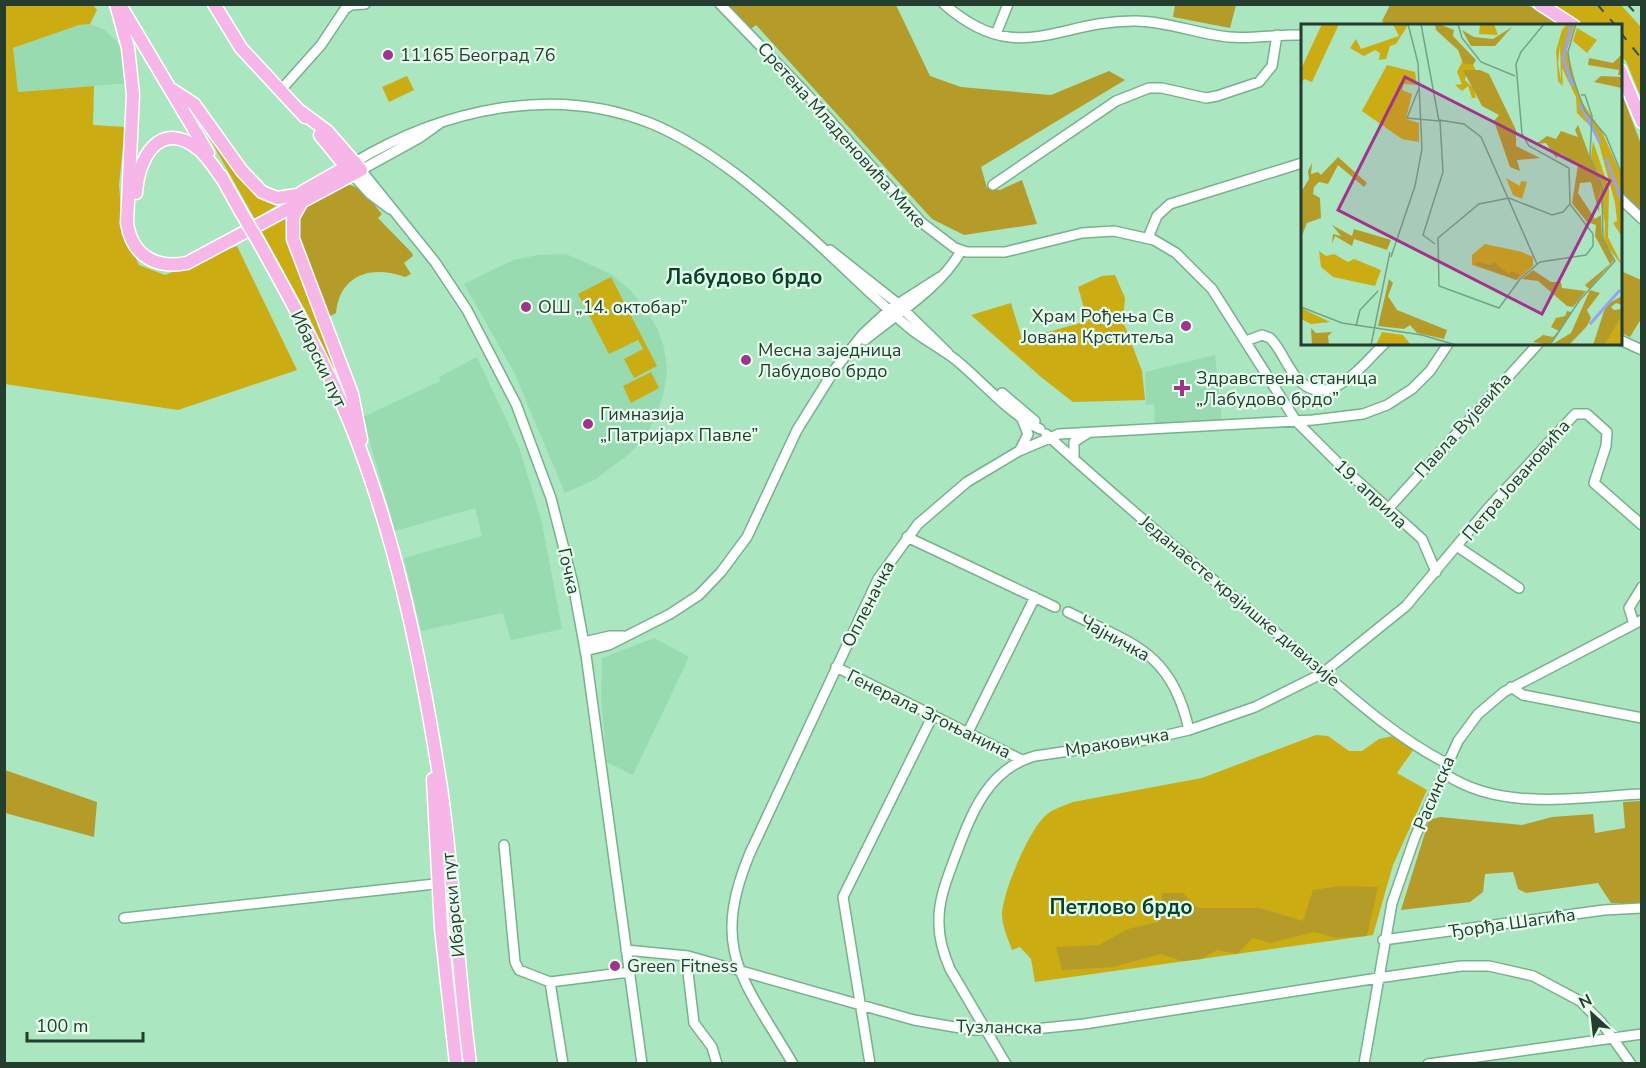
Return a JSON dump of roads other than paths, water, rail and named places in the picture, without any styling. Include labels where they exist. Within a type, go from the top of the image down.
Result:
[{"type":"main road","name":"Ибарски пут","points":[[118,4],[171,89],[258,241],[322,361],[362,456],[409,614],[441,790],[444,883],[441,928],[456,1064]]},
{"type":"main road","points":[[118,4],[128,48],[133,93],[128,223],[131,238],[140,253],[153,262],[167,266],[188,262],[301,197]]},
{"type":"main road","points":[[214,4],[241,48],[354,168]]},
{"type":"main road","points":[[1540,4],[1571,24]]},
{"type":"main road","points":[[1622,75],[1641,122]]},
{"type":"main road","points":[[171,89],[194,104],[242,171],[261,192],[277,198],[301,197]]},
{"type":"main road","points":[[224,181],[199,149],[186,141],[168,138],[155,144],[142,162],[136,187],[135,223],[144,246],[149,252],[165,258],[193,254],[301,197]]},
{"type":"main road","name":"Једанаесте крајишке дивизије","points":[[301,197],[354,168]]},
{"type":"main road","points":[[301,197],[293,217],[293,239],[352,394],[359,423],[362,456]]},
{"type":"main road","name":"Ибарски пут","points":[[444,883],[470,1064]]},
{"type":"street","points":[[280,91],[321,45],[345,9],[351,5],[365,4]]},
{"type":"street","name":"Сретена Младеновића Мике","points":[[720,4],[802,89],[921,222],[961,251]]},
{"type":"street","points":[[944,4],[968,23],[996,34],[1039,38],[1134,21],[1231,37],[1301,35]]},
{"type":"street","points":[[996,34],[1008,4]]},
{"type":"street","points":[[993,184],[1116,101],[1149,88],[1162,88],[1206,98],[1259,82],[1272,66],[1277,35]]},
{"type":"street","name":"Једанаесте крајишке дивизије","points":[[354,168],[419,138],[440,123],[491,110],[549,105],[593,109],[636,119],[665,130],[707,154],[814,240],[851,264],[896,309],[1019,415],[1040,429],[1323,673],[1398,735],[1446,764]]},
{"type":"street","points":[[585,647],[610,636],[623,636],[682,606],[703,591],[729,564],[757,519],[797,430],[817,394],[863,334],[896,309],[931,287],[952,266],[961,251],[1005,252],[1094,231],[1121,232],[1148,238],[1157,216],[1170,204],[1301,163]]},
{"type":"street","name":"Гочка","points":[[354,168],[370,194],[392,211],[454,289],[516,404],[551,498],[573,584],[585,647],[642,1064]]},
{"type":"street","points":[[1622,200],[1641,219]]},
{"type":"street","name":"19. априла","points":[[1148,238],[1176,253],[1197,272],[1246,341],[1296,421],[1333,459],[1425,543],[1436,573]]},
{"type":"street","points":[[1246,341],[1263,335],[1270,338],[1298,380],[1323,390],[1335,388],[1347,381],[1383,345]]},
{"type":"street","points":[[1622,341],[1641,350]]},
{"type":"street","name":"Опленачка","points":[[793,1064],[739,969],[731,933],[731,912],[737,885],[836,668],[878,579],[907,537],[934,508],[967,482],[1019,451],[1049,437],[1091,431],[1353,416],[1387,405],[1421,380],[1447,345]]},
{"type":"street","name":"Павла Вујевића","points":[[1388,509],[1537,345]]},
{"type":"street","name":"Једанаесте крајишке дивизије","points":[[982,381],[1023,409],[1040,429]]},
{"type":"street","name":"Петра Јовановића","points":[[1520,588],[1458,547],[1521,471],[1572,416],[1578,413],[1587,414],[1607,432],[1606,446],[1594,483],[1641,525]]},
{"type":"street","points":[[1019,415],[1028,430],[1027,439],[1019,451]]},
{"type":"street","points":[[1074,459],[1074,442],[1091,431]]},
{"type":"street","points":[[907,537],[1055,607]]},
{"type":"street","name":"Мраковичка","points":[[1006,1064],[959,985],[944,954],[939,925],[944,886],[978,802],[993,782],[1022,760],[1044,754],[1145,740],[1189,730],[1255,707],[1323,673],[1395,616],[1458,547]]},
{"type":"street","points":[[1638,622],[1629,608],[1641,586]]},
{"type":"street","points":[[968,732],[1035,597]]},
{"type":"street","name":"Чајничка","points":[[1068,612],[1128,641],[1153,657],[1173,682],[1189,730]]},
{"type":"street","name":"Расинска","points":[[1364,1064],[1383,940],[1392,903],[1415,837],[1445,774],[1446,764],[1475,717],[1512,687],[1638,622]]},
{"type":"street","name":"Генерала Згоњанина","points":[[836,668],[1022,760]]},
{"type":"street","points":[[1512,687],[1523,695],[1641,718]]},
{"type":"street","points":[[870,1064],[843,897],[933,715]]},
{"type":"street","points":[[1445,774],[1477,790],[1517,797],[1560,799],[1641,794]]},
{"type":"street","points":[[504,845],[516,966],[523,973],[550,982],[629,972]]},
{"type":"street","points":[[124,918],[444,883]]},
{"type":"street","name":"Ђорђа Шагића","points":[[1383,940],[1604,910],[1641,908]]},
{"type":"street","name":"Тузланска","points":[[626,950],[688,956],[928,1023],[986,1030],[1046,1028],[1104,1021],[1461,966],[1506,969],[1533,976],[1587,1007],[1614,1038],[1630,1064]]},
{"type":"street","points":[[688,956],[694,1020],[712,1047],[717,1064]]},
{"type":"street","points":[[550,982],[562,1064]]},
{"type":"street","points":[[1428,1064],[1641,1034]]},
{"type":"railway","points":[[1597,4],[1614,24]]},
{"type":"railway","points":[[1627,4],[1642,20]]},
{"type":"railway","points":[[1622,34],[1642,59]]},
{"type":"place","name":"11165 Београд 76","points":[[388,55]]},
{"type":"place","name":"ОШ „14. октобар”","points":[[526,307]]},
{"type":"place","name":"Храм Рођења Св Јована Крститеља","points":[[1186,326]]},
{"type":"place","name":"Месна заједница Лабудово брдо","points":[[746,360]]},
{"type":"place","name":"Здравствена станица „Лабудово брдо”","points":[[1182,388]]},
{"type":"place","name":"Гимназија „Патријарх Павле”","points":[[588,424]]},
{"type":"place","name":"Green Fitness","points":[[615,966]]},
{"type":"district","name":"Лабудово брдо","points":[[744,277]]},
{"type":"district","name":"Петлово брдо","points":[[1121,907]]}]
